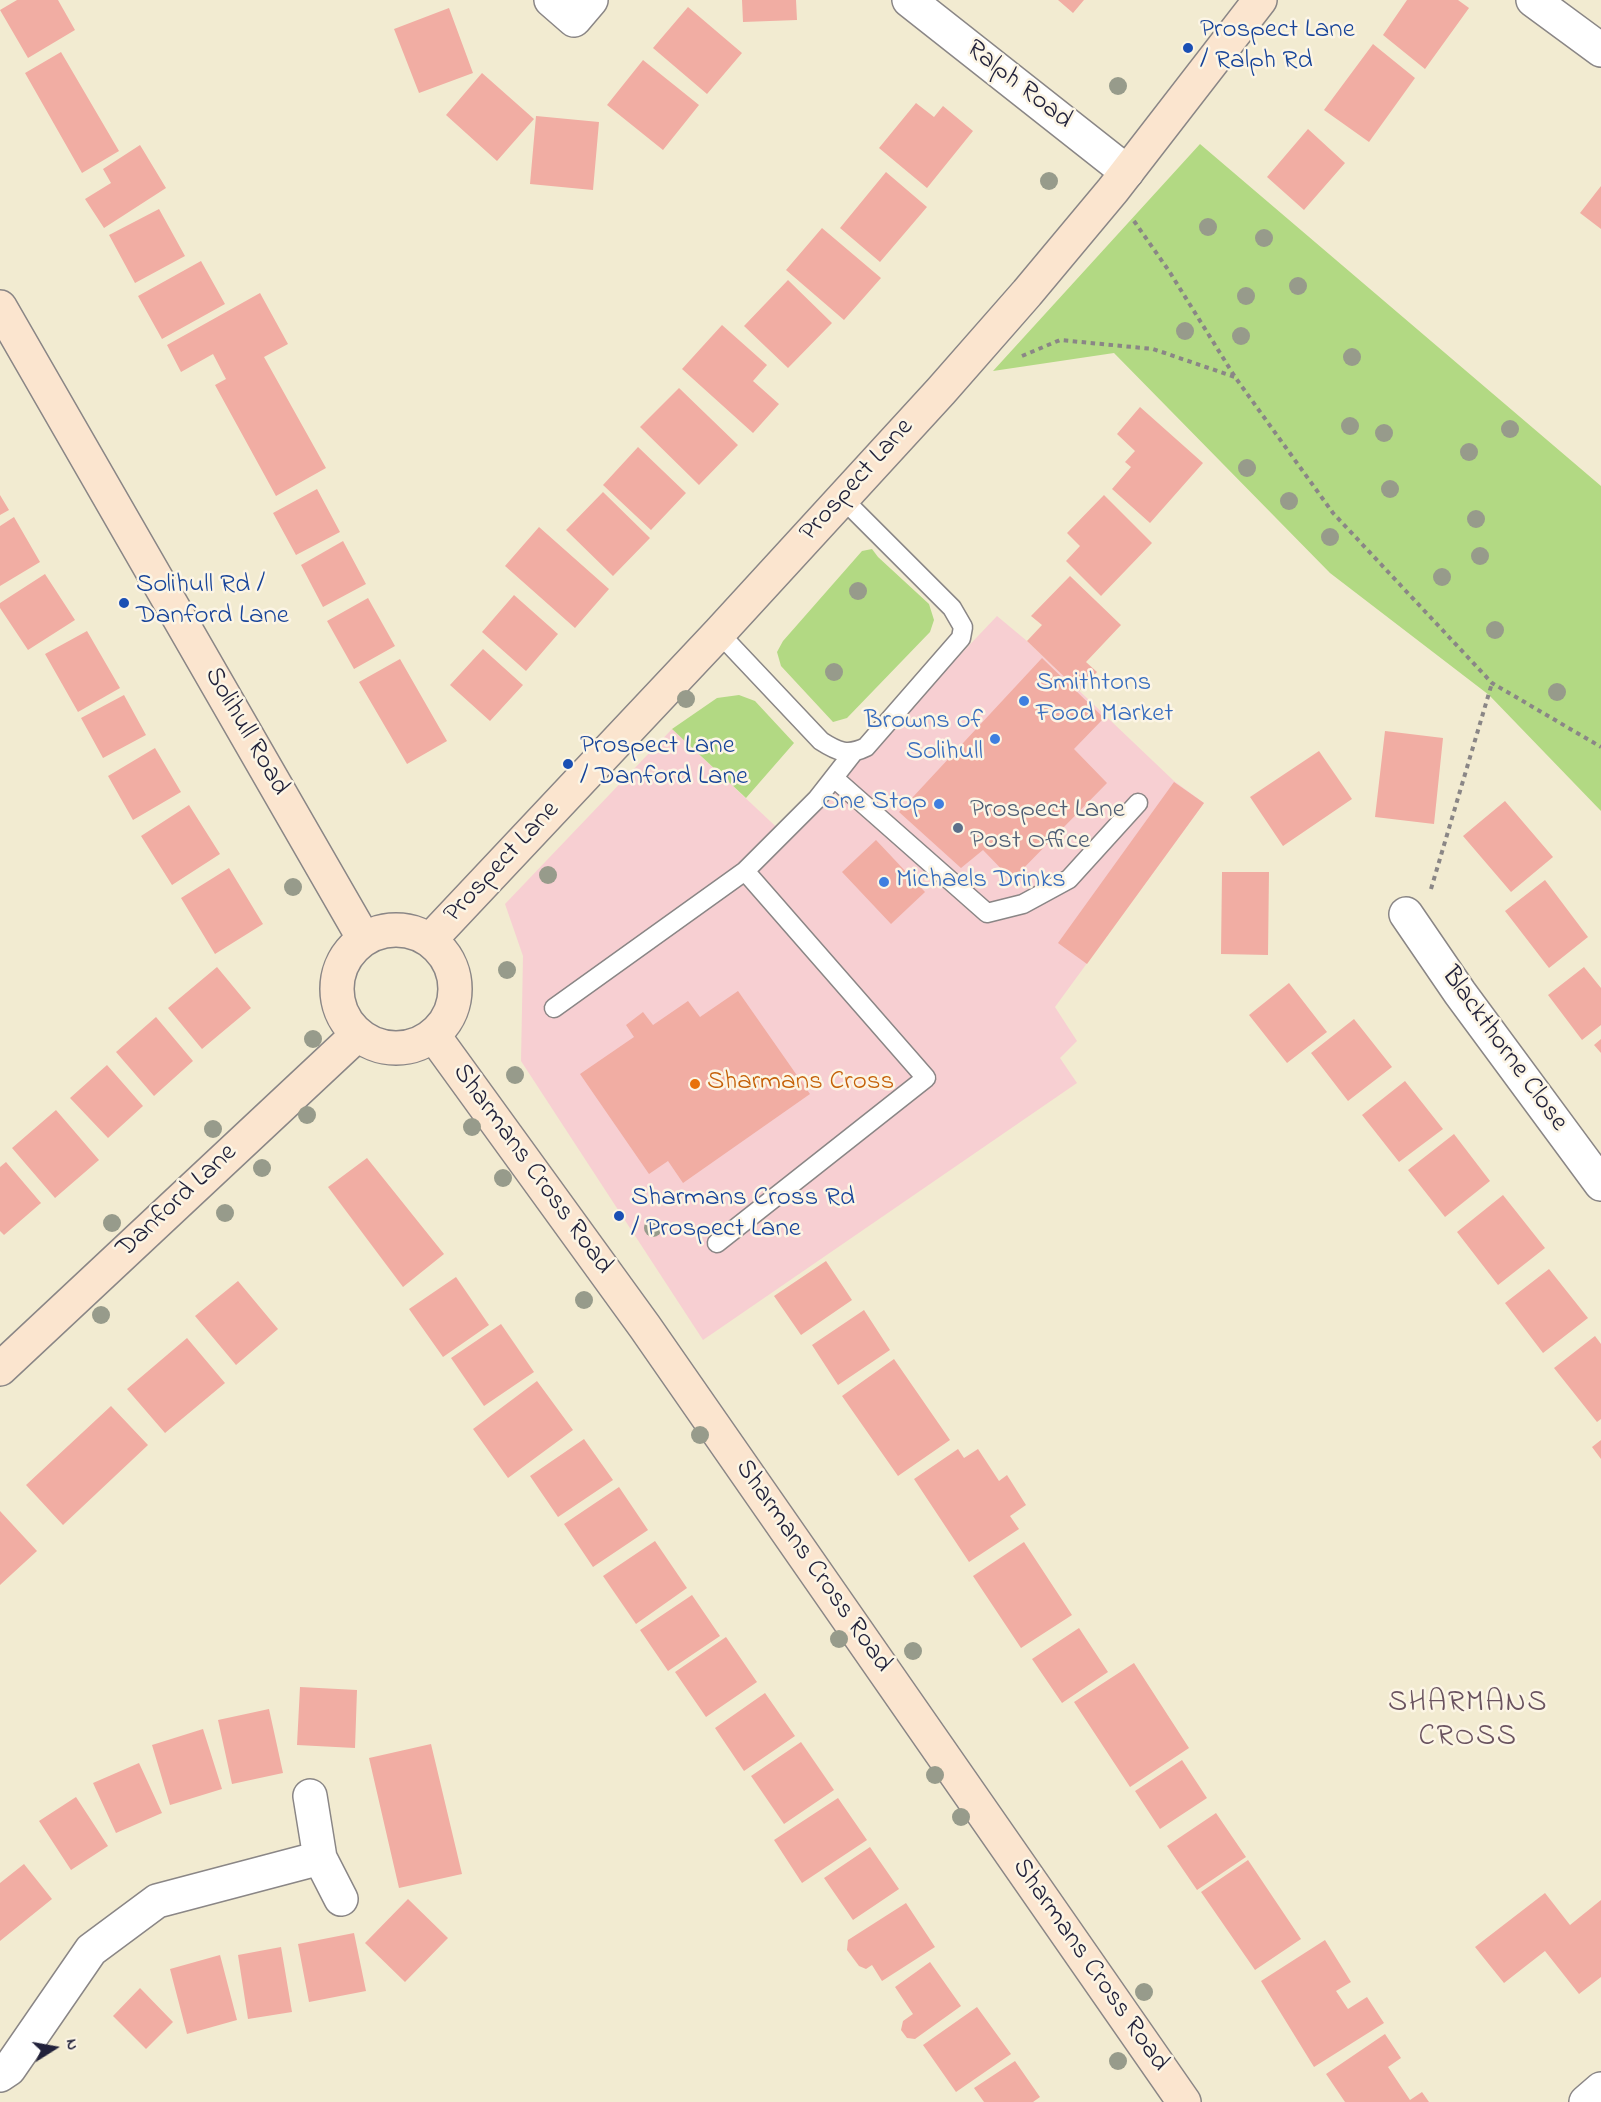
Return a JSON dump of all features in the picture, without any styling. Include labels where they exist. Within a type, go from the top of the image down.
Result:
[{"type":"street","points":[[551,0],[574,20],[591,0]]},
{"type":"street","name":"Ralph Road","points":[[909,0],[1120,181]]},
{"type":"street","name":"Prospect Lane","points":[[430,940],[843,499],[1011,310],[1120,181],[1260,0]]},
{"type":"street","points":[[1533,0],[1601,50]]},
{"type":"street","name":"Solihull Road","points":[[0,307],[364,939]]},
{"type":"street","name":"Blackthorne Close","points":[[1406,914],[1460,993],[1601,1184]]},
{"type":"street","points":[[398,929],[419,934],[430,940],[445,955],[454,974],[456,986],[453,1006],[444,1025],[434,1036],[416,1046],[395,1049],[375,1045],[357,1035],[344,1019],[337,999],[337,978],[344,959],[364,939],[383,931],[398,929]]},
{"type":"street","name":"Danford Lane","points":[[0,1369],[357,1035]]},
{"type":"street","name":"Sharmans Cross Road","points":[[434,1036],[645,1327],[1184,2102]]},
{"type":"street","points":[[310,1796],[320,1858],[341,1899]]},
{"type":"street","points":[[0,2075],[9,2069],[91,1950],[158,1901],[320,1858]]},
{"type":"street","points":[[1586,2102],[1601,2089]]},
{"type":"lane","points":[[554,1008],[745,871],[818,799],[853,753],[866,747],[961,638],[963,627],[952,608],[843,499]]},
{"type":"lane","points":[[719,633],[821,741],[838,752],[853,753]]},
{"type":"lane","points":[[834,778],[987,913],[1023,904],[1069,879],[1138,803]]},
{"type":"lane","points":[[717,1243],[926,1078],[745,871]]},
{"type":"path","points":[[1120,181],[1169,271],[1235,377],[1333,513],[1492,683],[1601,747]]},
{"type":"path","points":[[1016,358],[1060,340],[1153,349],[1235,377]]},
{"type":"path","points":[[1406,914],[1432,888],[1492,683]]},
{"type":"shaded area","points":[[997,616],[1027,641],[1174,781],[1204,803],[1055,1007],[1077,1041],[1060,1058],[1077,1083],[703,1340],[521,1061],[523,956],[505,904],[672,729],[787,837]]},
{"type":"green space","points":[[1200,144],[1601,486],[1601,811],[1489,695],[1330,573],[1114,353],[993,371]]},
{"type":"green space","points":[[872,549],[929,604],[934,620],[930,632],[847,718],[833,722],[781,666],[777,652],[783,641],[862,551]]},
{"type":"green space","points":[[739,695],[755,701],[794,743],[746,798],[672,729],[717,698]]},
{"type":"building","points":[[17,0],[58,0],[75,30],[28,58],[0,10]]},
{"type":"building","points":[[742,0],[796,0],[797,20],[743,22]]},
{"type":"building","points":[[1058,0],[1084,0],[1073,13]]},
{"type":"building","points":[[1407,0],[1458,0],[1469,8],[1425,69],[1383,35]]},
{"type":"building","points":[[688,7],[742,53],[707,94],[653,48]]},
{"type":"building","points":[[449,8],[473,73],[419,93],[394,29]]},
{"type":"building","points":[[1373,44],[1415,78],[1369,142],[1324,110]]},
{"type":"building","points":[[61,52],[119,151],[82,173],[25,73]]},
{"type":"building","points":[[643,60],[699,105],[663,150],[607,105]]},
{"type":"building","points":[[482,73],[534,119],[497,161],[446,115]]},
{"type":"building","points":[[916,103],[934,117],[943,106],[973,131],[927,188],[879,148]]},
{"type":"building","points":[[536,116],[599,122],[593,190],[530,184]]},
{"type":"building","points":[[1308,129],[1345,163],[1304,210],[1267,177]]},
{"type":"building","points":[[140,145],[166,188],[104,228],[85,199],[111,183],[103,169]]},
{"type":"building","points":[[886,172],[927,207],[880,262],[840,228]]},
{"type":"building","points":[[1601,186],[1601,229],[1580,213]]},
{"type":"building","points":[[159,209],[185,256],[135,283],[109,235]]},
{"type":"building","points":[[822,228],[881,278],[844,320],[786,270]]},
{"type":"building","points":[[201,261],[225,304],[162,339],[138,296]]},
{"type":"building","points":[[788,280],[832,323],[788,368],[744,326]]},
{"type":"building","points":[[260,293],[288,344],[264,357],[326,468],[276,496],[215,385],[226,379],[213,354],[181,372],[167,345]]},
{"type":"building","points":[[722,325],[767,365],[753,381],[779,404],[753,433],[682,369]]},
{"type":"building","points":[[679,388],[738,445],[699,485],[640,427]]},
{"type":"building","points":[[1140,407],[1203,463],[1150,523],[1112,489],[1131,467],[1125,462],[1135,451],[1117,434]]},
{"type":"building","points":[[638,447],[686,493],[651,530],[603,485]]},
{"type":"building","points":[[317,489],[340,532],[296,555],[273,513]]},
{"type":"building","points":[[603,492],[650,538],[613,576],[566,530]]},
{"type":"building","points":[[0,495],[9,510],[0,515]]},
{"type":"building","points":[[1104,495],[1152,543],[1101,596],[1066,561],[1080,546],[1067,533]]},
{"type":"building","points":[[14,517],[40,562],[0,586],[0,526]]},
{"type":"building","points":[[539,527],[609,589],[575,628],[505,566]]},
{"type":"building","points":[[343,541],[366,584],[323,607],[301,565]]},
{"type":"building","points":[[45,574],[75,620],[28,650],[0,608],[0,603]]},
{"type":"building","points":[[1070,576],[1121,625],[1086,662],[1097,672],[1079,691],[1027,641],[1042,625],[1031,616]]},
{"type":"building","points":[[514,595],[558,634],[526,671],[482,632]]},
{"type":"building","points":[[368,598],[395,646],[354,669],[327,621]]},
{"type":"building","points":[[87,631],[120,688],[78,712],[45,654]]},
{"type":"building","points":[[483,649],[523,685],[490,721],[450,685]]},
{"type":"building","points":[[1042,658],[1104,718],[1074,749],[1107,783],[1012,880],[983,850],[961,868],[899,812]]},
{"type":"building","points":[[400,659],[447,741],[407,764],[359,682]]},
{"type":"building","points":[[124,695],[146,735],[103,758],[81,718]]},
{"type":"building","points":[[1385,731],[1443,738],[1434,824],[1375,817]]},
{"type":"building","points":[[155,748],[181,792],[133,820],[108,776]]},
{"type":"building","points":[[1319,751],[1352,799],[1283,846],[1250,797]]},
{"type":"building","points":[[1174,782],[1204,803],[1087,964],[1058,943]]},
{"type":"building","points":[[1505,801],[1553,857],[1511,892],[1463,836]]},
{"type":"building","points":[[189,805],[220,854],[172,885],[141,836]]},
{"type":"building","name":"Michaels Drinks","points":[[876,840],[925,892],[891,924],[842,872]]},
{"type":"building","points":[[229,868],[263,924],[215,954],[181,898]]},
{"type":"building","points":[[1222,872],[1269,872],[1268,955],[1221,954]]},
{"type":"building","points":[[1545,880],[1588,937],[1549,968],[1505,911]]},
{"type":"building","points":[[217,967],[251,1008],[202,1049],[168,1008]]},
{"type":"building","points":[[1584,967],[1601,988],[1601,1025],[1582,1040],[1548,995]]},
{"type":"building","points":[[1289,983],[1327,1032],[1287,1063],[1249,1015]]},
{"type":"building","name":"Sharmans Cross","points":[[738,991],[810,1094],[683,1183],[668,1161],[649,1174],[580,1074],[634,1037],[626,1025],[643,1012],[653,1025],[688,1001],[700,1017]]},
{"type":"building","points":[[156,1017],[193,1061],[154,1096],[116,1052]]},
{"type":"building","points":[[1354,1019],[1392,1067],[1348,1101],[1311,1053]]},
{"type":"building","points":[[1601,1039],[1601,1053],[1594,1045]]},
{"type":"building","points":[[107,1065],[143,1106],[108,1138],[70,1098]]},
{"type":"building","points":[[1405,1081],[1443,1129],[1399,1162],[1362,1115]]},
{"type":"building","points":[[56,1110],[99,1160],[55,1198],[12,1148]]},
{"type":"building","points":[[1454,1134],[1490,1181],[1445,1217],[1408,1170]]},
{"type":"building","points":[[367,1158],[444,1254],[403,1287],[328,1187]]},
{"type":"building","points":[[6,1162],[41,1203],[4,1235],[0,1231],[0,1167]]},
{"type":"building","points":[[1503,1195],[1545,1248],[1498,1285],[1457,1232]]},
{"type":"building","points":[[826,1261],[852,1300],[801,1335],[774,1296]]},
{"type":"building","points":[[1549,1269],[1588,1318],[1543,1353],[1505,1303]]},
{"type":"building","points":[[456,1277],[489,1325],[443,1357],[409,1309]]},
{"type":"building","points":[[238,1281],[278,1329],[236,1365],[195,1316]]},
{"type":"building","points":[[864,1310],[890,1350],[838,1385],[812,1345]]},
{"type":"building","points":[[501,1324],[534,1372],[484,1406],[451,1358]]},
{"type":"building","points":[[1595,1336],[1601,1344],[1601,1419],[1597,1422],[1554,1368]]},
{"type":"building","points":[[187,1338],[225,1383],[165,1433],[127,1389]]},
{"type":"building","points":[[894,1359],[950,1440],[898,1476],[842,1396]]},
{"type":"building","points":[[537,1381],[573,1430],[508,1478],[473,1429]]},
{"type":"building","points":[[111,1406],[148,1445],[63,1525],[26,1485]]},
{"type":"building","points":[[584,1439],[613,1480],[558,1517],[530,1476]]},
{"type":"building","points":[[1601,1440],[1601,1459],[1592,1447]]},
{"type":"building","points":[[958,1449],[964,1458],[978,1449],[999,1481],[1007,1475],[1026,1505],[1010,1516],[1019,1529],[969,1562],[914,1479]]},
{"type":"building","points":[[619,1487],[648,1530],[593,1567],[564,1524]]},
{"type":"building","points":[[0,1511],[37,1551],[0,1585]]},
{"type":"building","points":[[655,1541],[687,1588],[636,1624],[603,1576]]},
{"type":"building","points":[[1024,1542],[1072,1615],[1021,1648],[973,1576]]},
{"type":"building","points":[[692,1595],[720,1636],[668,1671],[640,1630]]},
{"type":"building","points":[[1079,1628],[1108,1672],[1062,1703],[1032,1659]]},
{"type":"building","points":[[726,1637],[757,1682],[706,1717],[675,1672]]},
{"type":"building","points":[[1134,1663],[1189,1748],[1130,1787],[1074,1702]]},
{"type":"building","points":[[300,1687],[357,1690],[355,1748],[297,1745]]},
{"type":"building","points":[[765,1693],[795,1736],[744,1771],[715,1728]]},
{"type":"building","points":[[269,1709],[283,1773],[232,1784],[218,1720]]},
{"type":"building","points":[[203,1729],[222,1789],[170,1805],[152,1745]]},
{"type":"building","points":[[801,1742],[834,1790],[784,1824],[751,1776]]},
{"type":"building","points":[[431,1744],[462,1874],[399,1888],[369,1758]]},
{"type":"building","points":[[1182,1760],[1207,1798],[1160,1829],[1135,1791]]},
{"type":"building","points":[[139,1763],[162,1813],[116,1833],[93,1783]]},
{"type":"building","points":[[76,1797],[108,1846],[71,1870],[39,1821]]},
{"type":"building","points":[[838,1798],[867,1840],[802,1883],[774,1840]]},
{"type":"building","points":[[1216,1813],[1246,1857],[1197,1890],[1167,1846]]},
{"type":"building","points":[[870,1847],[899,1889],[853,1920],[824,1878]]},
{"type":"building","points":[[1248,1860],[1301,1939],[1255,1970],[1201,1892]]},
{"type":"building","points":[[24,1864],[52,1899],[0,1941],[0,1883]]},
{"type":"building","points":[[1545,1893],[1570,1925],[1601,1900],[1601,1977],[1579,1994],[1545,1951],[1504,1983],[1475,1947]]},
{"type":"building","points":[[408,1899],[448,1938],[405,1982],[365,1943]]},
{"type":"building","points":[[906,1903],[935,1947],[882,1981],[872,1965],[866,1969],[859,1966],[847,1950],[848,1940]]},
{"type":"building","points":[[354,1933],[366,1991],[309,2002],[298,1944]]},
{"type":"building","points":[[1325,1940],[1351,1982],[1336,1991],[1348,2009],[1367,1997],[1384,2023],[1314,2067],[1261,1981]]},
{"type":"building","points":[[281,1947],[292,2012],[248,2019],[238,1955]]},
{"type":"building","points":[[220,1955],[237,2020],[187,2034],[170,1969]]},
{"type":"building","points":[[930,1962],[961,2006],[915,2039],[907,2038],[901,2030],[903,2021],[913,2014],[895,1987]]},
{"type":"building","points":[[140,1988],[173,2022],[146,2049],[113,2016]]},
{"type":"building","points":[[977,2007],[1011,2054],[956,2092],[923,2045]]},
{"type":"building","points":[[1385,2034],[1401,2058],[1388,2067],[1410,2100],[1422,2092],[1429,2102],[1345,2102],[1326,2074]]},
{"type":"building","points":[[1015,2061],[1040,2097],[1033,2102],[984,2102],[974,2088]]},
{"type":"place","name":"Prospect Lane / Ralph Rd","points":[[1188,48]]},
{"type":"place","name":"Solihull Rd / Danford Lane","points":[[124,603]]},
{"type":"place","name":"Smithtons Food Market","points":[[1024,701]]},
{"type":"place","name":"Browns of Solihull","points":[[995,739]]},
{"type":"place","name":"Prospect Lane / Danford Lane","points":[[568,764]]},
{"type":"place","name":"One Stop","points":[[939,804]]},
{"type":"place","name":"Prospect Lane Post Office","points":[[958,828]]},
{"type":"place","name":"Michaels Drinks","points":[[884,882]]},
{"type":"place","name":"Sharmans Cross","points":[[695,1084]]},
{"type":"place","name":"Sharmans Cross Rd / Prospect Lane","points":[[619,1216]]},
{"type":"district","name":"SHARMANS CROSS","points":[[1468,1722]]}]
